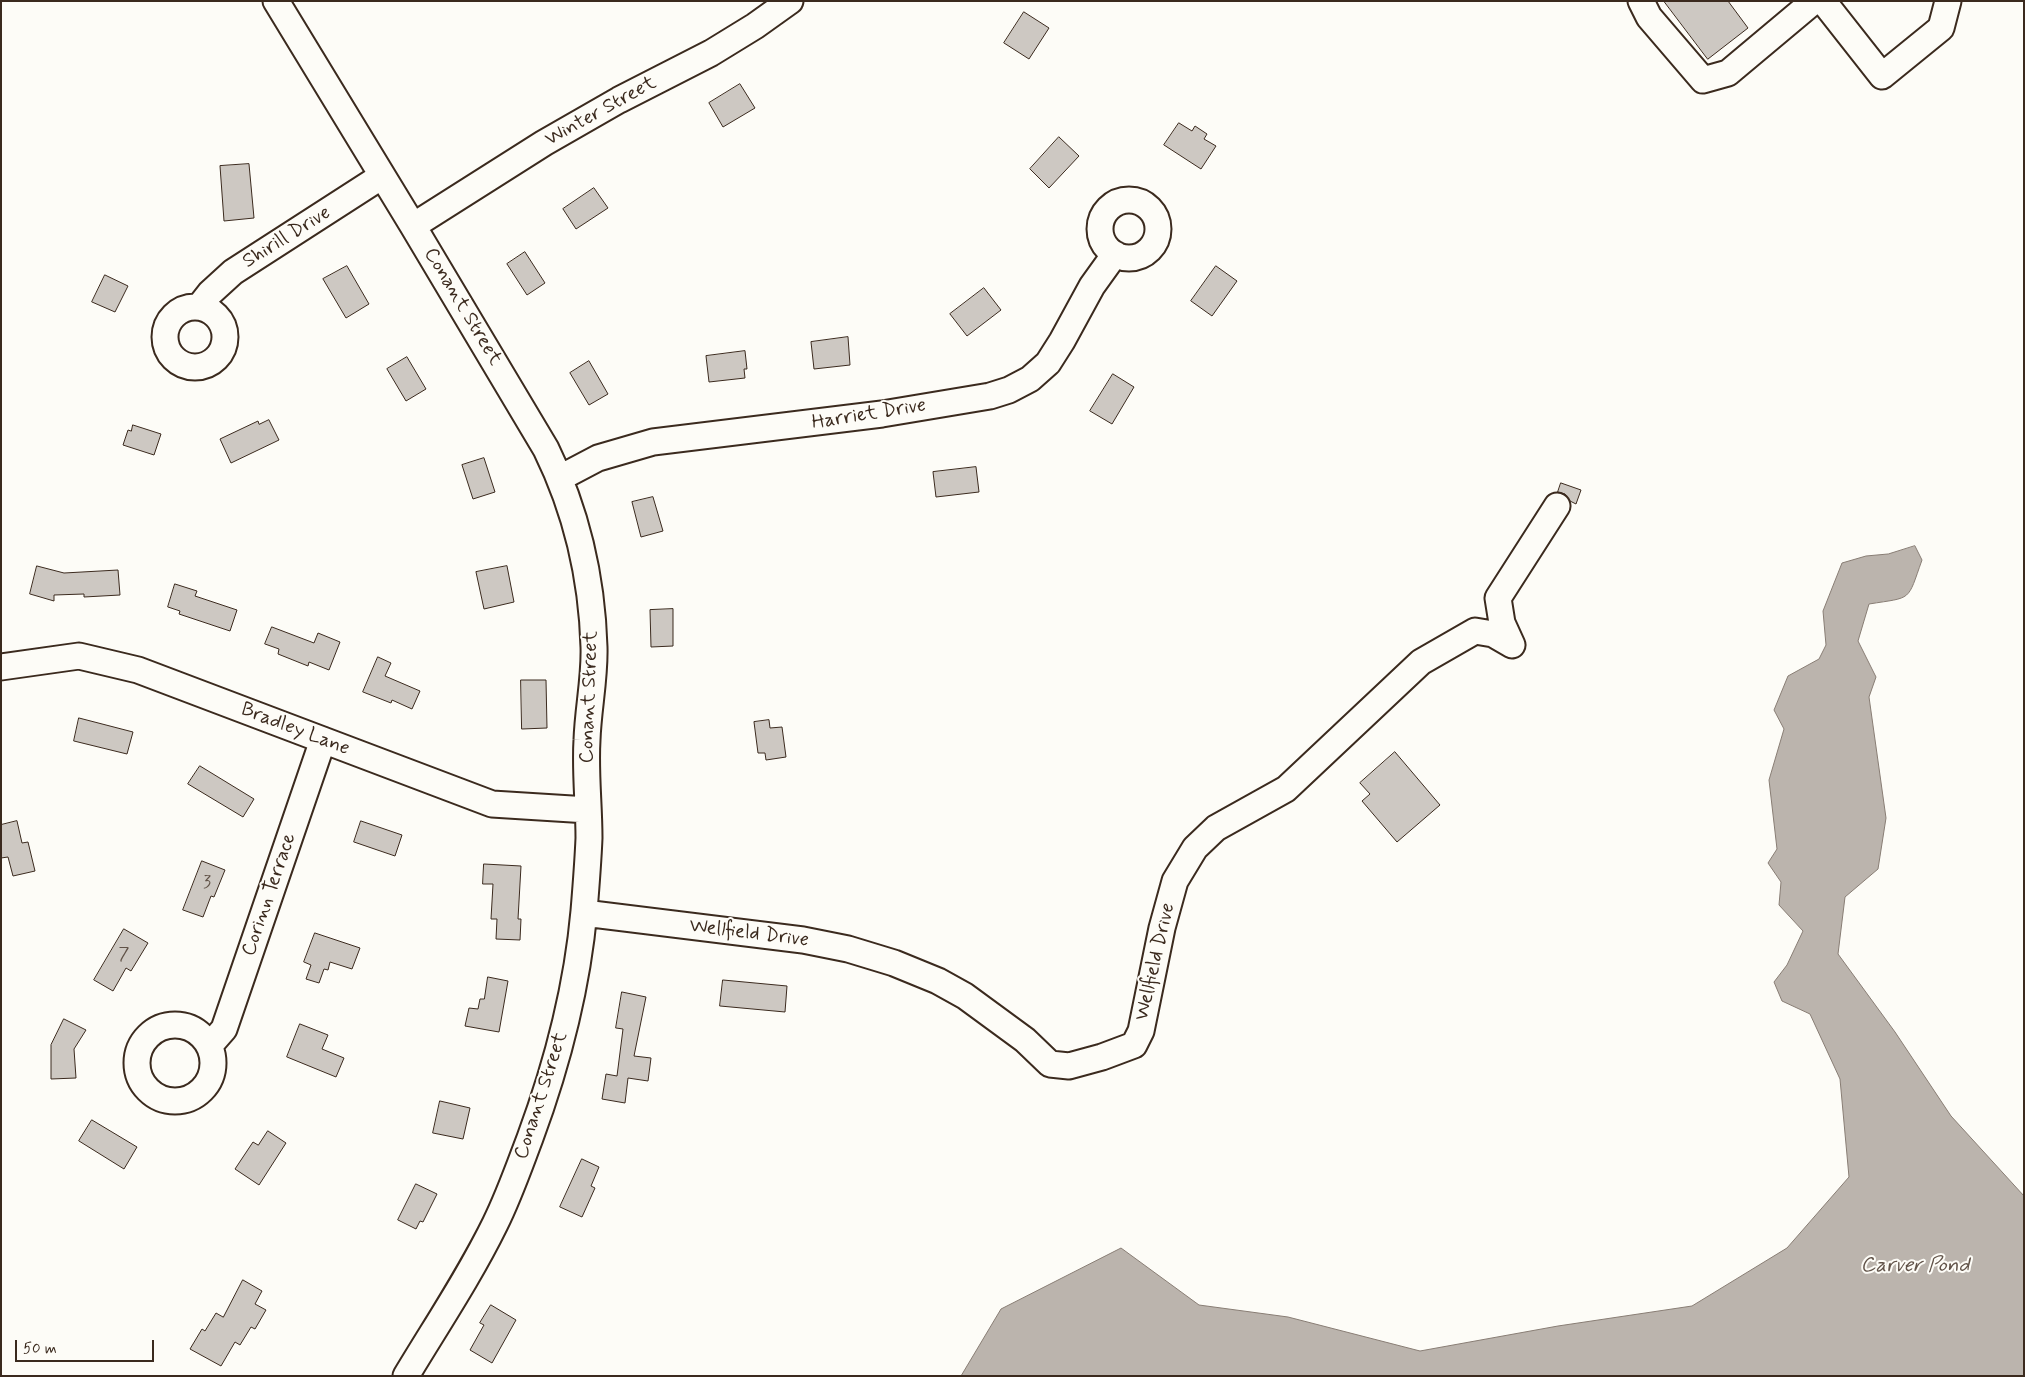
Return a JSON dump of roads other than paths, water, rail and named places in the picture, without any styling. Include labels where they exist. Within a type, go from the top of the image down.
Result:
[{"type":"street","name":"Conant Street","points":[[276,1],[530,422],[560,478],[579,542],[592,613],[594,649],[587,741],[589,838],[584,913],[575,976],[561,1043],[540,1111],[495,1224],[473,1265],[406,1376]]},
{"type":"street","name":"Winter Street","points":[[413,226],[544,143],[620,100],[711,53],[790,1]]},
{"type":"street","points":[[1641,1],[1649,17],[1703,80],[1728,73],[1800,6]]},
{"type":"street","points":[[1823,1],[1882,76],[1941,28],[1948,1]]},
{"type":"street","name":"Shirill Drive","points":[[199,307],[210,293],[233,272],[382,176]]},
{"type":"street","name":"Harriet Drive","points":[[560,478],[598,458],[654,442],[882,414],[990,396],[1009,390],[1030,379],[1048,363],[1092,286],[1115,254]]},
{"type":"street","name":"Wellfield Drive","points":[[584,913],[803,940],[848,949],[894,963],[938,981],[965,996],[1025,1040],[1050,1064],[1069,1066],[1102,1057],[1134,1045],[1140,1031],[1162,928],[1175,881],[1195,848],[1216,828],[1286,788],[1421,662],[1475,631],[1493,634],[1512,645],[1502,623],[1498,598],[1557,506]]},
{"type":"street","name":"Bradley Lane","points":[[1,666],[79,656],[138,670],[492,804],[588,810]]},
{"type":"street","name":"Corinn Terrace","points":[[210,1045],[224,1029],[323,740]]},
{"type":"water","name":"Carver Pond","points":[[1915,546],[1922,560],[1910,591],[1901,598],[1869,604],[1858,641],[1876,677],[1869,697],[1886,818],[1878,869],[1845,897],[1838,954],[1895,1032],[1951,1116],[2024,1196],[2024,1376],[961,1376],[1001,1309],[1121,1248],[1199,1305],[1288,1317],[1420,1351],[1558,1326],[1692,1306],[1787,1248],[1849,1177],[1840,1079],[1810,1014],[1782,1001],[1774,982],[1787,965],[1803,931],[1779,905],[1781,882],[1768,863],[1777,849],[1769,780],[1784,729],[1774,710],[1788,676],[1819,659],[1826,645],[1823,611],[1842,563],[1866,556],[1888,554]]}]
